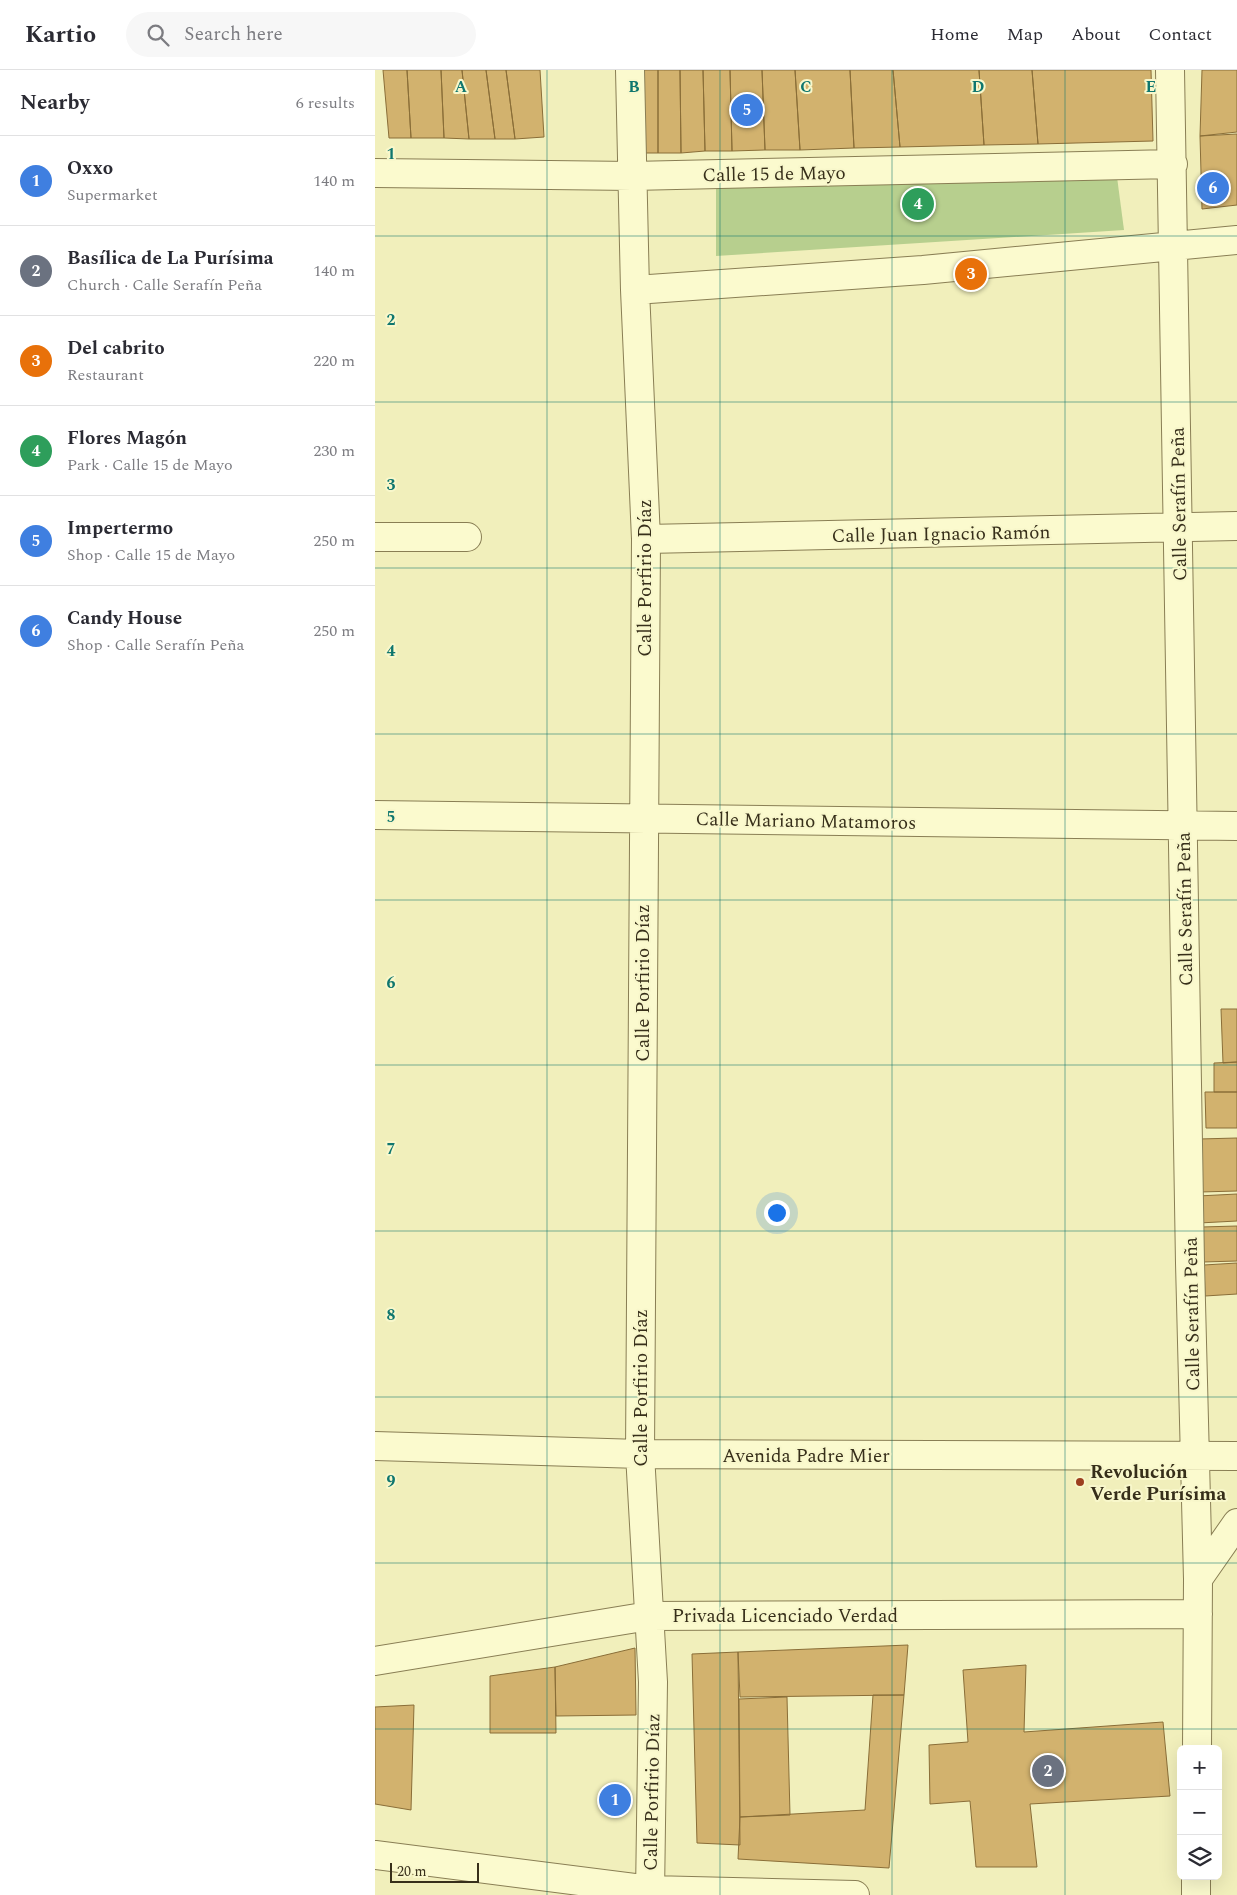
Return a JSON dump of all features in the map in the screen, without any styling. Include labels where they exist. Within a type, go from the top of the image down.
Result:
[{"type":"street","name":"Calle Porfirio Díaz","points":[[630,70],[635,290],[646,539],[639,1454],[653,1682],[650,1892]]},
{"type":"street","name":"Calle Serafín Peña","points":[[1170,70],[1175,247],[1183,825],[1198,1578],[1197,1745]]},
{"type":"street","name":"Calle 15 de Mayo","points":[[375,173],[632,176],[1173,164]]},
{"type":"street","points":[[635,290],[923,270],[1237,240]]},
{"type":"street","name":"Calle Juan Ignacio Ramón","points":[[646,539],[1237,526]]},
{"type":"street","points":[[375,537],[467,537]]},
{"type":"street","name":"Calle Mariano Matamoros","points":[[375,815],[1237,826]]},
{"type":"street","name":"Avenida Padre Mier","points":[[375,1446],[639,1454],[1237,1456]]},
{"type":"street","points":[[1198,1578],[1237,1523]]},
{"type":"street","name":"Privada Licenciado Verdad","points":[[375,1661],[649,1616],[1198,1614]]},
{"type":"street","points":[[375,1855],[650,1892],[855,1895]]},
{"type":"street","points":[[1196,1895],[1197,1880]]},
{"type":"green space","points":[[1117,177],[1124,230],[716,256],[716,179]]},
{"type":"building","points":[[383,70],[407,70],[411,138],[389,138]]},
{"type":"building","points":[[407,70],[441,70],[444,138],[411,138]]},
{"type":"building","points":[[441,70],[462,70],[469,139],[444,138]]},
{"type":"building","points":[[462,70],[486,70],[495,139],[469,139]]},
{"type":"building","points":[[486,70],[506,70],[515,139],[495,139]]},
{"type":"building","points":[[506,70],[540,70],[544,137],[515,139]]},
{"type":"building","points":[[639,70],[658,70],[658,153],[640,153]]},
{"type":"building","points":[[658,70],[680,70],[681,153],[658,153]]},
{"type":"building","points":[[680,70],[703,70],[705,151],[681,153]]},
{"type":"building","points":[[703,70],[730,70],[732,151],[705,151]]},
{"type":"building","points":[[730,70],[762,70],[765,150],[732,151]]},
{"type":"building","points":[[762,70],[795,70],[800,150],[765,150]]},
{"type":"building","points":[[795,70],[850,70],[854,148],[800,150]]},
{"type":"building","points":[[850,70],[893,70],[900,147],[854,148]]},
{"type":"building","points":[[893,70],[979,70],[984,145],[900,147]]},
{"type":"building","points":[[979,70],[1032,70],[1038,144],[984,145]]},
{"type":"building","points":[[1032,70],[1151,70],[1153,141],[1038,144]]},
{"type":"building","points":[[1202,70],[1237,70],[1237,132],[1200,136]]},
{"type":"building","points":[[1237,134],[1237,205],[1202,209],[1200,136]]},
{"type":"building","points":[[1221,1009],[1237,1009],[1237,1062],[1223,1063]]},
{"type":"building","points":[[1237,1062],[1237,1092],[1214,1092],[1214,1063]]},
{"type":"building","points":[[1205,1092],[1237,1092],[1237,1128],[1206,1128]]},
{"type":"building","points":[[1237,1138],[1237,1191],[1200,1192],[1199,1139]]},
{"type":"building","points":[[1237,1194],[1237,1221],[1199,1223],[1198,1196]]},
{"type":"building","points":[[1237,1226],[1237,1261],[1203,1262],[1201,1227]]},
{"type":"building","points":[[1237,1263],[1237,1294],[1205,1296],[1204,1265]]},
{"type":"building","points":[[908,1645],[904,1695],[740,1697],[738,1652]]},
{"type":"building","points":[[635,1648],[636,1715],[556,1716],[555,1667]]},
{"type":"building","points":[[738,1652],[740,1845],[697,1843],[692,1654]]},
{"type":"building","points":[[1026,1665],[1024,1732],[1163,1722],[1170,1796],[1030,1804],[1037,1867],[976,1867],[970,1801],[930,1804],[929,1745],[968,1742],[963,1670]]},
{"type":"building","points":[[555,1667],[556,1733],[490,1733],[490,1676]]},
{"type":"building","points":[[873,1695],[904,1695],[889,1868],[738,1859],[740,1817],[865,1810]]},
{"type":"building","points":[[787,1697],[790,1815],[740,1817],[739,1699]]},
{"type":"building","points":[[414,1705],[411,1810],[375,1804],[375,1707]]},
{"type":"place","name":"Impertermo","points":[[747,110]]},
{"type":"place","name":"Candy House","points":[[1213,188]]},
{"type":"place","name":"Flores Magón","points":[[918,204]]},
{"type":"place","name":"Del cabrito","points":[[971,274]]},
{"type":"place","name":"Revolución Verde Purísima","points":[[1080,1482]]},
{"type":"place","name":"Basílica de La Purísima","points":[[1048,1771]]},
{"type":"place","name":"Oxxo","points":[[615,1800]]}]
